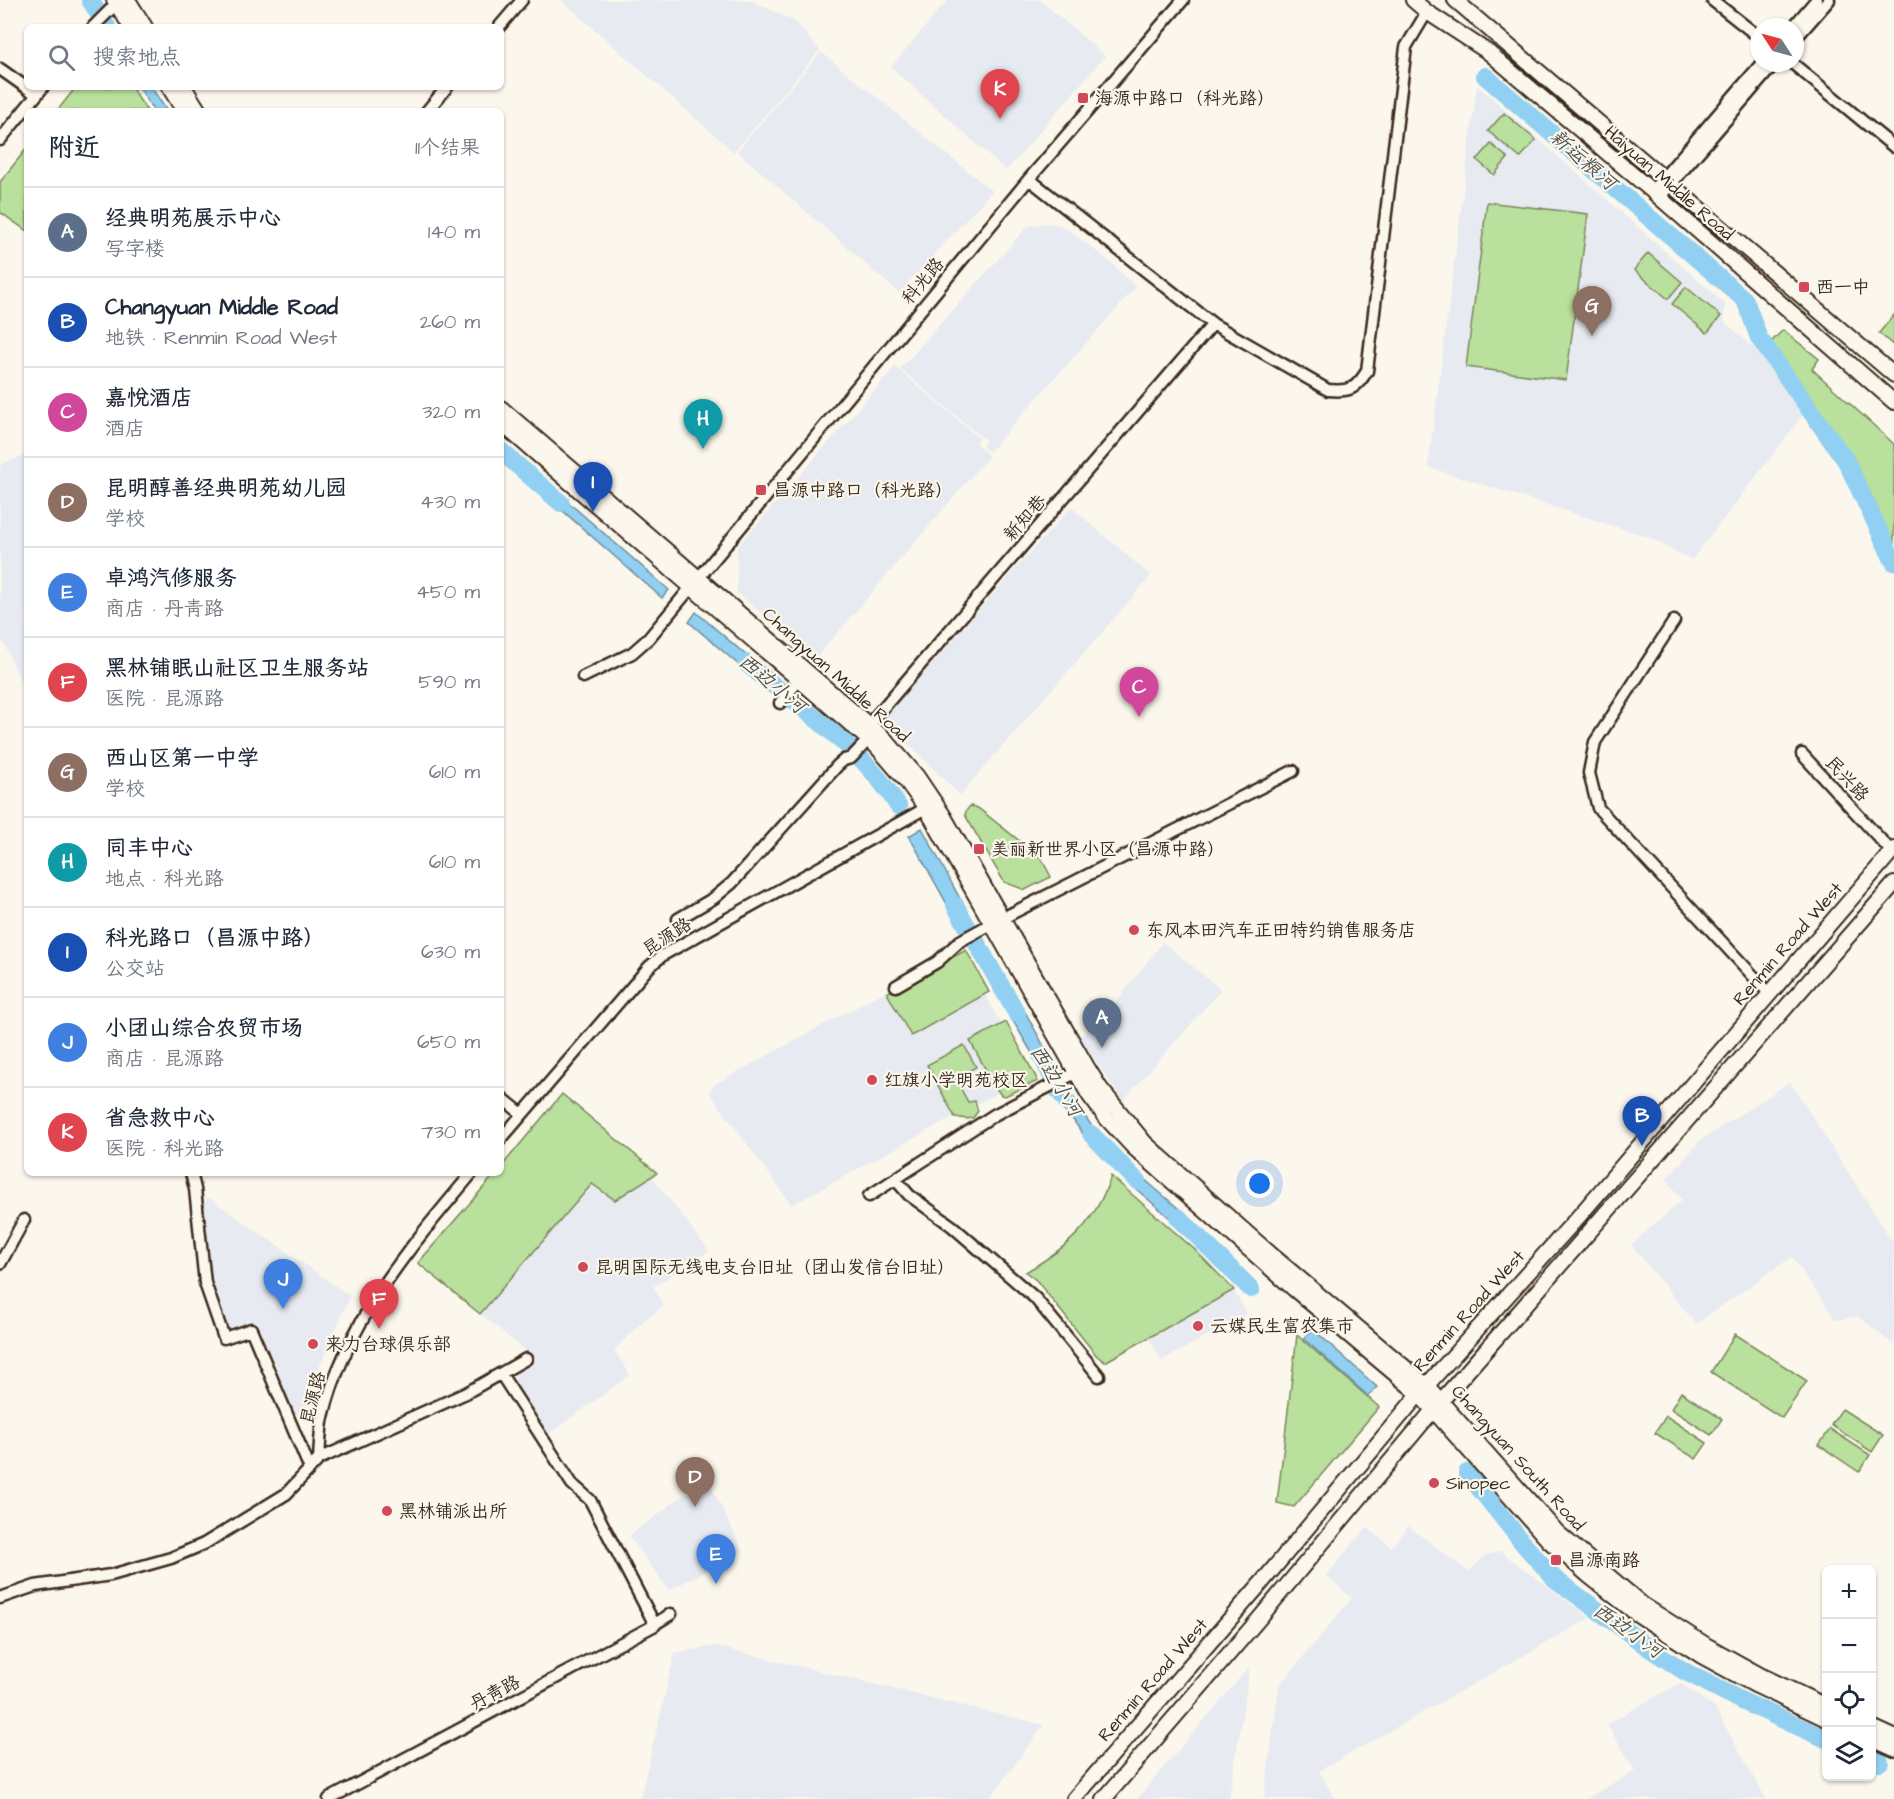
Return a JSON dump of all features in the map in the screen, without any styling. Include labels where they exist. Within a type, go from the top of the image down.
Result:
[{"type":"main road","name":"Haiyuan Middle Road","points":[[1413,0],[1427,12],[1488,51],[1894,402]]},
{"type":"main road","name":"Haiyuan Middle Road","points":[[1455,0],[1894,375]]},
{"type":"main road","points":[[119,1],[130,24]]},
{"type":"main road","points":[[119,1],[142,24]]},
{"type":"main road","points":[[171,90],[182,108]]},
{"type":"main road","points":[[185,90],[197,108]]},
{"type":"main road","name":"Changyuan Middle Road","points":[[504,411],[916,775],[926,808],[1077,1072],[1106,1097],[1145,1143],[1282,1264],[1373,1338],[1423,1390]]},
{"type":"main road","name":"Changyuan Middle Road","points":[[504,425],[695,581],[798,682],[869,732]]},
{"type":"main road","name":"Renmin Road West","points":[[1074,1799],[1423,1390],[1580,1215],[1893,851]]},
{"type":"main road","name":"Renmin Road West","points":[[1104,1799],[1438,1405],[1894,884]]},
{"type":"main road","name":"Changyuan South Road","points":[[1423,1390],[1557,1532],[1643,1605],[1706,1645],[1762,1676],[1822,1704]]},
{"type":"main road","name":"Changyuan South Road","points":[[1438,1405],[1549,1540],[1636,1614],[1700,1655],[1757,1686],[1822,1717]]},
{"type":"main road","points":[[1876,1729],[1894,1737]]},
{"type":"main road","points":[[1876,1741],[1894,1749]]},
{"type":"street","points":[[502,24],[522,0]]},
{"type":"street","name":"科光路","points":[[584,677],[632,653],[649,638],[1029,179],[1183,0]]},
{"type":"street","points":[[1712,0],[1750,30]]},
{"type":"street","points":[[1801,18],[1816,0]]},
{"type":"street","points":[[1804,28],[1828,0]]},
{"type":"street","points":[[96,24],[119,1]]},
{"type":"street","points":[[1029,179],[1213,324],[1328,390],[1342,391],[1358,386],[1367,372],[1406,47],[1427,12]]},
{"type":"street","points":[[0,69],[24,82]]},
{"type":"street","points":[[1667,183],[1755,72]]},
{"type":"street","points":[[1656,194],[1766,72]]},
{"type":"street","points":[[1803,72],[1894,147]]},
{"type":"street","points":[[430,108],[444,90]]},
{"type":"street","points":[[26,108],[40,91]]},
{"type":"street","points":[[0,140],[24,111]]},
{"type":"street","name":"新知巷","points":[[678,919],[722,892],[838,765],[844,759],[851,758],[869,732],[1213,324]]},
{"type":"street","points":[[1674,621],[1595,742],[1589,773],[1598,808],[1769,993]]},
{"type":"street","points":[[780,703],[798,682]]},
{"type":"street","name":"民兴路","points":[[1802,754],[1893,851]]},
{"type":"street","points":[[896,986],[937,962],[960,941],[1293,771]]},
{"type":"street","name":"昆源路","points":[[504,1135],[649,967],[663,955],[926,808]]},
{"type":"street","points":[[869,1196],[994,1115],[1077,1072]]},
{"type":"street","points":[[504,1099],[522,1114]]},
{"type":"street","points":[[192,1176],[205,1283],[224,1338],[251,1329],[310,1469]]},
{"type":"street","name":"昆源路","points":[[319,1459],[322,1419],[339,1365],[362,1318],[403,1257],[470,1176]]},
{"type":"street","points":[[896,1180],[909,1195],[952,1226],[1035,1298],[1099,1376]]},
{"type":"street","points":[[0,1264],[24,1220]]},
{"type":"street","points":[[0,1598],[35,1586],[111,1575],[171,1558],[204,1544],[286,1494],[319,1459],[407,1420],[501,1374],[526,1359]]},
{"type":"street","points":[[501,1374],[573,1484],[590,1500],[655,1625]]},
{"type":"street","name":"丹青路","points":[[329,1799],[655,1625],[652,1625],[671,1614]]},
{"type":"shaded area","points":[[561,0],[750,0],[794,21],[820,50],[734,152]]},
{"type":"shaded area","points":[[948,0],[1040,0],[1105,56],[1006,171],[891,67]]},
{"type":"shaded area","points":[[821,52],[992,191],[899,293],[737,151]]},
{"type":"shaded area","points":[[1477,85],[1725,304],[1724,321],[1756,350],[1803,415],[1692,560],[1648,537],[1428,467]]},
{"type":"shaded area","points":[[1047,223],[1063,226],[1108,260],[1136,287],[989,452],[982,446],[986,441],[900,369],[1028,226]]},
{"type":"shaded area","points":[[895,367],[979,438],[975,443],[989,456],[815,659],[737,593],[737,547]]},
{"type":"shaded area","points":[[24,455],[24,689],[0,635],[0,465]]},
{"type":"shaded area","points":[[1071,507],[1151,576],[960,795],[882,718]]},
{"type":"shaded area","points":[[1163,942],[1221,990],[1123,1101],[1079,1037],[1099,1023]]},
{"type":"shaded area","name":"红旗小学明苑校区","points":[[961,950],[1029,1075],[792,1205],[709,1092],[715,1084]]},
{"type":"shaded area","points":[[1790,1082],[1894,1244],[1894,1345],[1858,1316],[1836,1320],[1792,1257],[1696,1324],[1631,1245],[1682,1200],[1666,1179],[1701,1140]]},
{"type":"shaded area","points":[[562,1094],[657,1173],[652,1177],[709,1251],[653,1287],[664,1306],[643,1321],[614,1350],[630,1375],[549,1434],[514,1383],[518,1366],[527,1361],[523,1355],[526,1351],[418,1263],[493,1176],[504,1176],[504,1163]]},
{"type":"shaded area","points":[[208,1197],[350,1296],[313,1382],[308,1411],[294,1415],[257,1322],[230,1331],[213,1287],[200,1213]]},
{"type":"shaded area","name":"云媒民生富农集市","points":[[1234,1291],[1247,1314],[1161,1361],[1149,1338]]},
{"type":"shaded area","points":[[707,1478],[743,1551],[669,1590],[629,1536]]},
{"type":"shaded area","points":[[1408,1526],[1469,1572],[1484,1556],[1500,1551],[1590,1618],[1319,1771],[1335,1799],[1264,1799],[1279,1686],[1352,1598],[1326,1576],[1367,1527],[1391,1547]]},
{"type":"shaded area","points":[[714,1646],[1044,1725],[989,1799],[640,1799],[675,1653]]},
{"type":"shaded area","points":[[1250,1666],[1229,1799],[1137,1799]]},
{"type":"shaded area","points":[[1680,1683],[1715,1708],[1766,1799],[1586,1799],[1635,1771],[1607,1724]]},
{"type":"green space","points":[[74,90],[133,90],[145,108],[59,108]]},
{"type":"green space","points":[[1504,113],[1536,140],[1520,158],[1488,131]]},
{"type":"green space","points":[[1491,144],[1508,158],[1494,175],[1477,160]]},
{"type":"green space","points":[[24,152],[24,229],[0,212],[0,182]]},
{"type":"green space","points":[[1487,202],[1588,214],[1566,380],[1466,367]]},
{"type":"green space","points":[[1648,253],[1682,282],[1668,299],[1634,270]]},
{"type":"green space","points":[[1686,287],[1721,316],[1707,333],[1672,304]]},
{"type":"green space","points":[[1894,315],[1894,346],[1879,333]]},
{"type":"green space","points":[[1783,330],[1819,359],[1812,369],[1894,444],[1894,550],[1845,454],[1768,345]]},
{"type":"green space","points":[[970,806],[978,808],[1041,858],[1051,877],[1025,890],[1004,882],[965,815]]},
{"type":"green space","points":[[966,950],[989,992],[911,1036],[887,993]]},
{"type":"green space","points":[[1006,1022],[1038,1081],[1005,1096],[1001,1095],[996,1088],[970,1041]]},
{"type":"green space","points":[[964,1045],[976,1067],[955,1078],[968,1102],[975,1101],[978,1111],[973,1118],[966,1119],[955,1117],[927,1065]]},
{"type":"green space","points":[[562,1094],[657,1173],[615,1200],[592,1184],[480,1314],[418,1263],[493,1176],[504,1176],[504,1163]]},
{"type":"green space","points":[[1111,1176],[1194,1249],[1234,1290],[1105,1362],[1097,1356],[1037,1281],[1026,1272],[1055,1253],[1078,1233],[1097,1208]]},
{"type":"green space","points":[[1735,1334],[1807,1381],[1782,1418],[1711,1372]]},
{"type":"green space","points":[[1297,1335],[1379,1407],[1294,1507],[1277,1503]]},
{"type":"green space","points":[[1681,1392],[1722,1419],[1711,1435],[1671,1409]]},
{"type":"green space","points":[[1842,1409],[1883,1435],[1872,1452],[1831,1425]]},
{"type":"green space","points":[[1666,1416],[1707,1443],[1696,1459],[1655,1433]]},
{"type":"green space","points":[[1830,1429],[1870,1455],[1859,1472],[1819,1445]]},
{"type":"water","points":[[141,90],[153,90],[165,108],[152,108]]},
{"type":"water","points":[[504,447],[533,469],[527,477],[504,459]]},
{"type":"water","points":[[545,482],[669,590],[662,598],[539,490]]},
{"type":"water","points":[[696,612],[768,674],[761,684],[689,622]]},
{"type":"water","points":[[800,699],[854,745],[845,751],[793,708]]},
{"type":"water","points":[[865,755],[903,803],[894,808],[855,763]]},
{"type":"water","points":[[922,828],[973,923],[961,929],[909,836]]},
{"type":"water","points":[[982,936],[1005,979],[994,987],[968,944]]},
{"type":"water","points":[[1013,990],[1058,1072],[1046,1077],[999,997]]},
{"type":"water","points":[[1065,1088],[1096,1132],[1111,1147],[1103,1157],[1082,1133],[1055,1093]]},
{"type":"water","points":[[1123,1161],[1199,1226],[1191,1236],[1115,1171]]},
{"type":"water","points":[[1212,1239],[1255,1284],[1247,1294],[1203,1249]]},
{"type":"water","points":[[1313,1329],[1377,1387],[1368,1396],[1304,1339]]},
{"type":"waterway","name":"西边小河","points":[[90,0],[105,24]]},
{"type":"waterway","name":"新运粮河","points":[[1485,76],[1745,300],[1759,338],[1846,461],[1894,562]]},
{"type":"waterway","name":"西边小河","points":[[504,454],[561,503]]},
{"type":"waterway","name":"西边小河","points":[[746,663],[848,746],[884,785],[898,806]]},
{"type":"waterway","name":"西边小河","points":[[955,905],[1017,1014]]},
{"type":"waterway","name":"西边小河","points":[[1040,1053],[1059,1091],[1073,1110]]},
{"type":"waterway","name":"西边小河","points":[[1091,1134],[1137,1181]]},
{"type":"waterway","name":"西边小河","points":[[1178,1217],[1251,1289]]},
{"type":"waterway","name":"西边小河","points":[[1467,1473],[1526,1547],[1555,1579],[1684,1671],[1742,1701],[1822,1737]]},
{"type":"waterway","name":"西边小河","points":[[1876,1760],[1880,1762]]},
{"type":"place","name":"海源中路口（科光路）","points":[[1083,98]]},
{"type":"place","name":"省急救中心","points":[[1000,119]]},
{"type":"place","name":"西一中","points":[[1804,287]]},
{"type":"place","name":"西山区第一中学","points":[[1592,336]]},
{"type":"place","name":"同丰中心","points":[[703,449]]},
{"type":"place","name":"昌源中路口（科光路）","points":[[761,490]]},
{"type":"place","name":"科光路口（昌源中路）","points":[[593,512]]},
{"type":"place","name":"嘉悦酒店","points":[[1139,717]]},
{"type":"place","name":"美丽新世界小区（昌源中路）","points":[[979,849]]},
{"type":"place","name":"东风本田汽车正田特约销售服务店","points":[[1134,930]]},
{"type":"place","name":"经典明苑展示中心","points":[[1102,1048]]},
{"type":"place","name":"红旗小学明苑校区","points":[[872,1080]]},
{"type":"place","name":"Changyuan Middle Road","points":[[1642,1146]]},
{"type":"place","name":"昆明国际无线电支台旧址（团山发信台旧址）","points":[[583,1267]]},
{"type":"place","name":"小团山综合农贸市场","points":[[283,1309]]},
{"type":"place","name":"云媒民生富农集市","points":[[1198,1326]]},
{"type":"place","name":"黑林铺眠山社区卫生服务站","points":[[379,1329]]},
{"type":"place","name":"来力台球俱乐部","points":[[313,1344]]},
{"type":"place","name":"Sinopec","points":[[1434,1483]]},
{"type":"place","name":"昆明醇善经典明苑幼儿园","points":[[695,1507]]},
{"type":"place","name":"黑林铺派出所","points":[[387,1511]]},
{"type":"place","name":"昌源南路","points":[[1556,1560]]},
{"type":"place","name":"卓鸿汽修服务","points":[[716,1584]]}]
